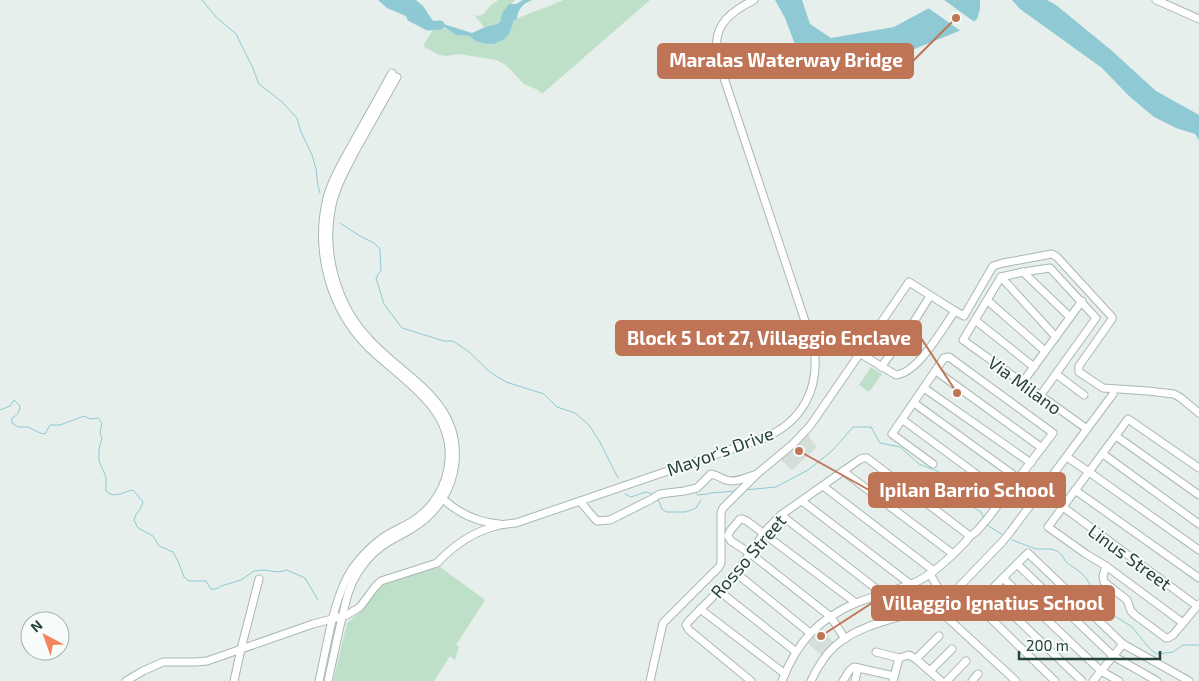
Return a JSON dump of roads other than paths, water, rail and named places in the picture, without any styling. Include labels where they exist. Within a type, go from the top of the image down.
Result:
[{"type":"street","name":"Mayor's Drive","points":[[126,681],[164,662],[207,661],[313,624],[352,613],[381,581],[438,563],[452,549],[468,538],[489,528],[502,524],[516,523],[771,435],[796,416],[806,403],[816,369],[812,339],[716,51],[718,32],[724,22],[738,9],[754,0]]},
{"type":"street","points":[[1156,0],[1199,19]]},
{"type":"street","points":[[328,681],[344,607],[354,579],[364,564],[380,548],[420,523],[434,511],[451,480],[454,464],[454,440],[441,407],[434,398],[373,343],[354,319],[338,287],[332,264],[330,214],[334,196],[394,75]]},
{"type":"street","points":[[650,681],[663,623],[719,567],[722,558],[721,513],[723,508],[756,474],[793,444],[810,426],[909,282],[964,316],[993,266],[1052,254],[1057,257],[1112,317],[1078,366],[1079,372],[1106,389],[1174,394],[1199,412]]},
{"type":"street","points":[[1034,367],[975,320],[1001,277],[1050,268],[1096,318],[1040,396]]},
{"type":"street","points":[[1023,272],[1070,317]]},
{"type":"street","points":[[1001,277],[1056,337]]},
{"type":"street","points":[[881,367],[910,328],[930,296]]},
{"type":"street","points":[[987,300],[1045,351]]},
{"type":"street","points":[[1022,383],[1082,301]]},
{"type":"street","points":[[859,353],[881,367],[899,375],[907,371],[926,353],[955,311]]},
{"type":"street","name":"Via Milano","points":[[975,320],[963,340],[1087,429]]},
{"type":"street","points":[[700,609],[784,678],[795,652],[819,624],[856,604],[910,584],[932,572],[953,554],[986,521],[1053,433],[949,357],[944,358],[892,434],[933,464]]},
{"type":"street","points":[[936,371],[1042,448]]},
{"type":"street","points":[[1056,374],[1084,395]]},
{"type":"street","points":[[924,388],[1031,463]]},
{"type":"street","points":[[1016,681],[940,611],[937,604],[944,600],[1003,541],[1113,394]]},
{"type":"street","points":[[914,403],[1019,479]]},
{"type":"street","points":[[902,420],[1006,496]]},
{"type":"street","points":[[1183,623],[1106,566],[1048,527],[1128,420],[1199,468]]},
{"type":"street","points":[[1116,436],[1199,495]]},
{"type":"street","points":[[1102,454],[1199,524]]},
{"type":"street","points":[[1067,457],[1199,550]]},
{"type":"street","name":"Rosso Street","points":[[751,681],[689,630],[686,625],[688,621],[736,574],[770,526],[781,516],[863,458],[867,458],[906,487],[969,537]]},
{"type":"street","points":[[844,471],[953,554]]},
{"type":"street","points":[[580,501],[597,521],[606,520],[619,516],[660,494],[684,492],[697,488],[711,474],[733,481],[756,474]]},
{"type":"street","points":[[823,486],[932,572],[948,611],[923,610],[895,618]]},
{"type":"street","points":[[1075,490],[1199,578]]},
{"type":"street","points":[[440,497],[473,519],[502,524]]},
{"type":"street","points":[[319,681],[333,619],[342,589],[351,571],[357,562],[381,539],[417,518],[440,497]]},
{"type":"street","points":[[802,501],[910,584]]},
{"type":"street","name":"Linus Street","points":[[1063,507],[1198,605]]},
{"type":"street","points":[[781,516],[882,594]]},
{"type":"street","points":[[845,639],[831,617],[729,539],[730,531],[742,519],[747,521],[856,604]]},
{"type":"street","points":[[1055,681],[978,604],[1028,553],[1123,644],[1189,681]]},
{"type":"street","points":[[1017,564],[1113,656],[1157,681]]},
{"type":"street","points":[[1106,566],[1103,576],[1104,582],[1127,600],[1131,611],[1135,615],[1168,638],[1173,635],[1198,605]]},
{"type":"street","points":[[736,574],[810,633]]},
{"type":"street","points":[[1003,578],[1101,671],[1119,681]]},
{"type":"street","points":[[234,681],[259,579]]},
{"type":"street","points":[[719,591],[795,652]]},
{"type":"street","points":[[989,592],[1082,681]]},
{"type":"street","points":[[811,681],[820,664],[834,647],[845,639],[871,626],[944,600]]},
{"type":"street","points":[[944,600],[954,618],[965,632]]},
{"type":"street","points":[[916,658],[938,636]]},
{"type":"street","points":[[1093,681],[1123,644]]},
{"type":"street","points":[[930,671],[952,649]]},
{"type":"street","points":[[876,652],[899,658],[909,655],[916,658],[942,681]]},
{"type":"street","points":[[843,681],[850,669],[854,668],[894,678],[899,658]]},
{"type":"street","points":[[947,681],[966,661]]},
{"type":"street","points":[[855,681],[858,668]]},
{"type":"street","points":[[873,681],[874,672]]},
{"type":"street","points":[[972,681],[978,674]]},
{"type":"water","points":[[378,0],[416,0],[423,6],[435,24],[440,23],[472,33],[500,22],[502,13],[509,4],[516,4],[523,0],[532,0],[521,7],[509,34],[503,40],[494,44],[486,44],[476,41],[469,36],[456,35],[444,27],[434,28],[387,8]]},
{"type":"water","points":[[775,0],[802,0],[810,24],[831,38],[894,27],[944,0],[980,0],[980,9],[977,19],[964,29],[907,52],[845,61],[831,68],[812,66],[797,50],[785,18]]},
{"type":"water","points":[[1012,0],[1047,0],[1056,5],[1111,50],[1156,91],[1199,115],[1199,140],[1195,134],[1176,128],[1154,117],[1129,96],[1102,68],[1020,9]]},
{"type":"waterway","points":[[202,0],[216,17],[236,34],[259,84],[282,102],[297,118],[301,132],[312,155],[320,193]]},
{"type":"waterway","points":[[411,17],[428,26],[440,25]]},
{"type":"waterway","points":[[340,223],[374,243],[380,249],[381,270],[376,278],[384,304],[402,328],[444,341],[453,341],[468,351],[490,372],[506,382],[544,394],[557,407],[575,413],[589,425],[618,478]]},
{"type":"waterway","points":[[0,410],[10,406],[14,400],[20,406],[18,413],[12,418],[12,423],[18,427],[28,427],[45,434],[50,425],[60,425],[84,416],[90,419],[98,418],[102,423],[99,461],[106,477],[106,491],[116,495],[133,490],[143,502],[134,520],[138,528],[153,536],[159,546],[173,552],[184,577],[189,581],[206,581],[211,589],[216,589],[241,580],[254,571],[278,572],[287,570],[305,578],[318,600]]},
{"type":"waterway","points":[[745,490],[776,487],[808,470],[833,450],[853,427],[871,427],[880,443],[900,447],[919,464],[947,475],[965,502],[981,512],[984,519]]},
{"type":"waterway","points":[[697,494],[736,491]]},
{"type":"waterway","points":[[625,494],[631,497],[646,492],[655,495]]},
{"type":"waterway","points":[[658,499],[662,509],[666,512],[686,512],[696,508],[701,500]]},
{"type":"waterway","points":[[987,525],[1003,535]]},
{"type":"waterway","points":[[1012,540],[1036,549],[1057,551],[1066,562],[1086,578],[1107,611],[1132,627],[1151,650],[1157,654],[1173,652],[1183,645],[1199,645]]},
{"type":"place","name":"Maralas Waterway Bridge","points":[[956,18]]},
{"type":"place","name":"Block 5 Lot 27, Villaggio Enclave","points":[[957,393]]},
{"type":"place","name":"Ipilan Barrio School","points":[[799,451]]},
{"type":"place","name":"Villaggio Ignatius School","points":[[821,636]]}]
